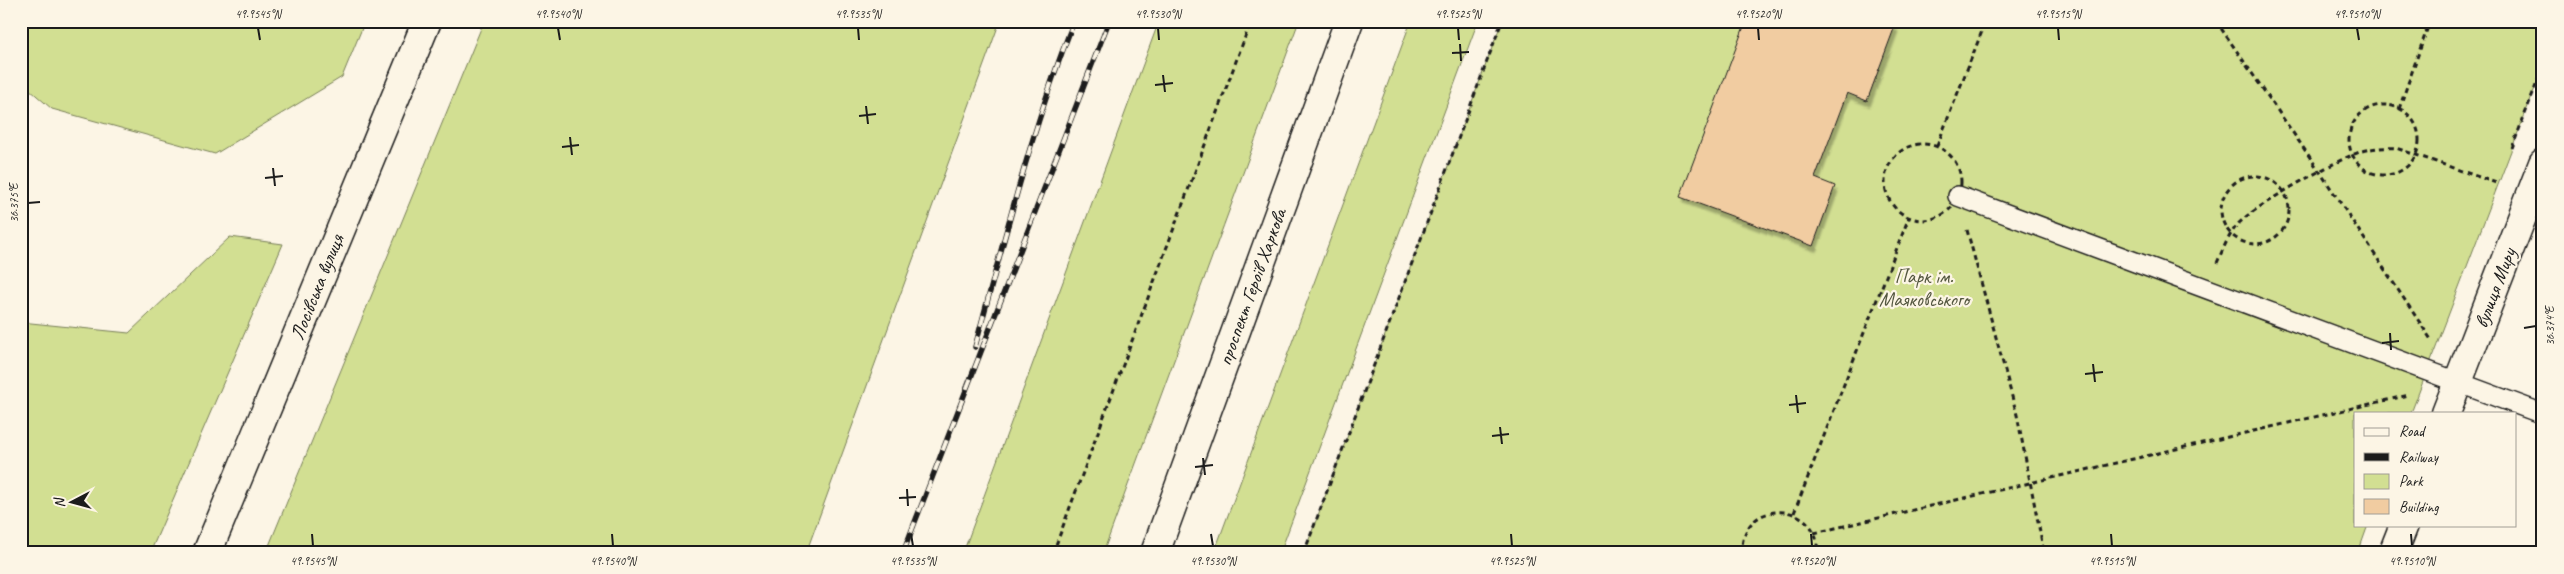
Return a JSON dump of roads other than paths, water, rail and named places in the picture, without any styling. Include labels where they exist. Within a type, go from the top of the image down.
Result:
[{"type":"main road","name":"Лосівська вулиця","points":[[207,553],[427,21]]},
{"type":"main road","name":"проспект Героїв Харкова","points":[[1155,553],[1348,21]]},
{"type":"main road","name":"вулиця Миру","points":[[2446,412],[2543,163]]},
{"type":"main road","points":[[2394,553],[2404,526]]},
{"type":"lane","points":[[1959,200],[2207,289],[2543,414]]},
{"type":"railway","points":[[975,347],[1032,142],[1074,21]]},
{"type":"railway","points":[[903,553],[1109,21]]},
{"type":"park label","name":"Парк ім. Маяковського","points":[[1924,288]]}]
